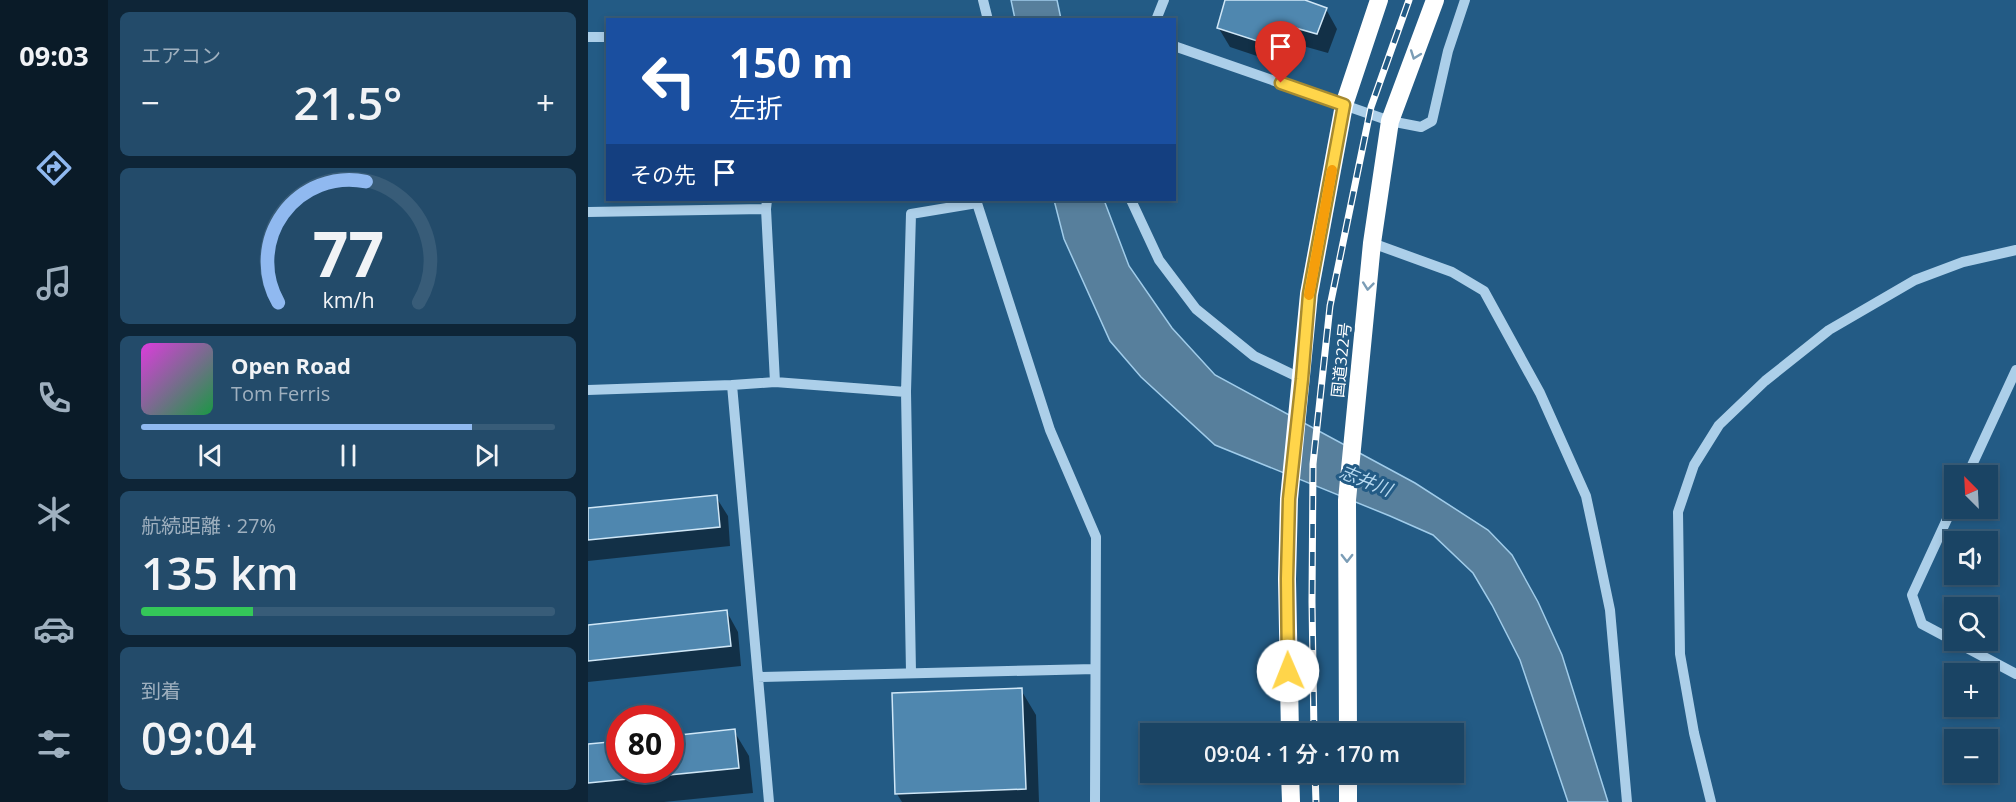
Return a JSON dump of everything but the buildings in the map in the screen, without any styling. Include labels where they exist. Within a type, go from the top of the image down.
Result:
[{"type":"highway","points":[[1290,723],[1287,579],[1289,499],[1309,294],[1344,105],[1379,0]]},
{"type":"highway","name":"国道322号","points":[[1348,723],[1347,500],[1372,243],[1390,121],[1435,0]]},
{"type":"highway","points":[[1290,783],[1291,802]]},
{"type":"highway","points":[[1348,783],[1348,802]]},
{"type":"street","points":[[983,0],[988,18]]},
{"type":"street","points":[[1157,18],[1164,0]]},
{"type":"street","points":[[1176,47],[1390,121],[1421,127],[1432,121],[1448,51],[1465,0]]},
{"type":"street","points":[[588,38],[606,37]]},
{"type":"street","points":[[912,672],[906,392],[911,214],[977,201],[1050,430],[1096,537],[1095,802]]},
{"type":"street","points":[[1131,201],[1159,260],[1196,309],[1254,356],[1302,379]]},
{"type":"street","points":[[588,212],[767,204],[775,382]]},
{"type":"street","points":[[1372,243],[1452,272],[1484,291],[1540,393],[1586,496],[1595,538],[1610,610],[1627,802]]},
{"type":"street","points":[[1711,802],[1694,733],[1680,654],[1678,512],[1694,465],[1719,425],[1765,381],[1829,330],[1915,280],[1964,262],[2016,250]]},
{"type":"street","points":[[1972,465],[2016,370]]},
{"type":"street","points":[[588,390],[775,382],[906,392]]},
{"type":"street","points":[[732,385],[769,802]]},
{"type":"street","points":[[1947,519],[1912,596],[1922,624],[2016,674]]},
{"type":"street","points":[[758,677],[1095,669]]},
{"type":"water","points":[[1011,0],[1057,0],[1061,18],[1015,18]]},
{"type":"water","name":"志井川","points":[[1054,201],[1104,201],[1129,266],[1172,328],[1215,375],[1415,483],[1488,530],[1512,555],[1538,602],[1562,655],[1608,802],[1568,802],[1520,660],[1473,573],[1433,535],[1215,445],[1141,377],[1110,341],[1064,239]]},
{"type":"railway","points":[[1314,723],[1313,464],[1330,306],[1371,107],[1409,0]]},
{"type":"railway","points":[[1315,783],[1316,802]]},
{"type":"slow traffic","points":[[1309,295],[1332,170]]},
{"type":"route","points":[[1281,83],[1344,105],[1309,294],[1289,499],[1288,671]]}]
